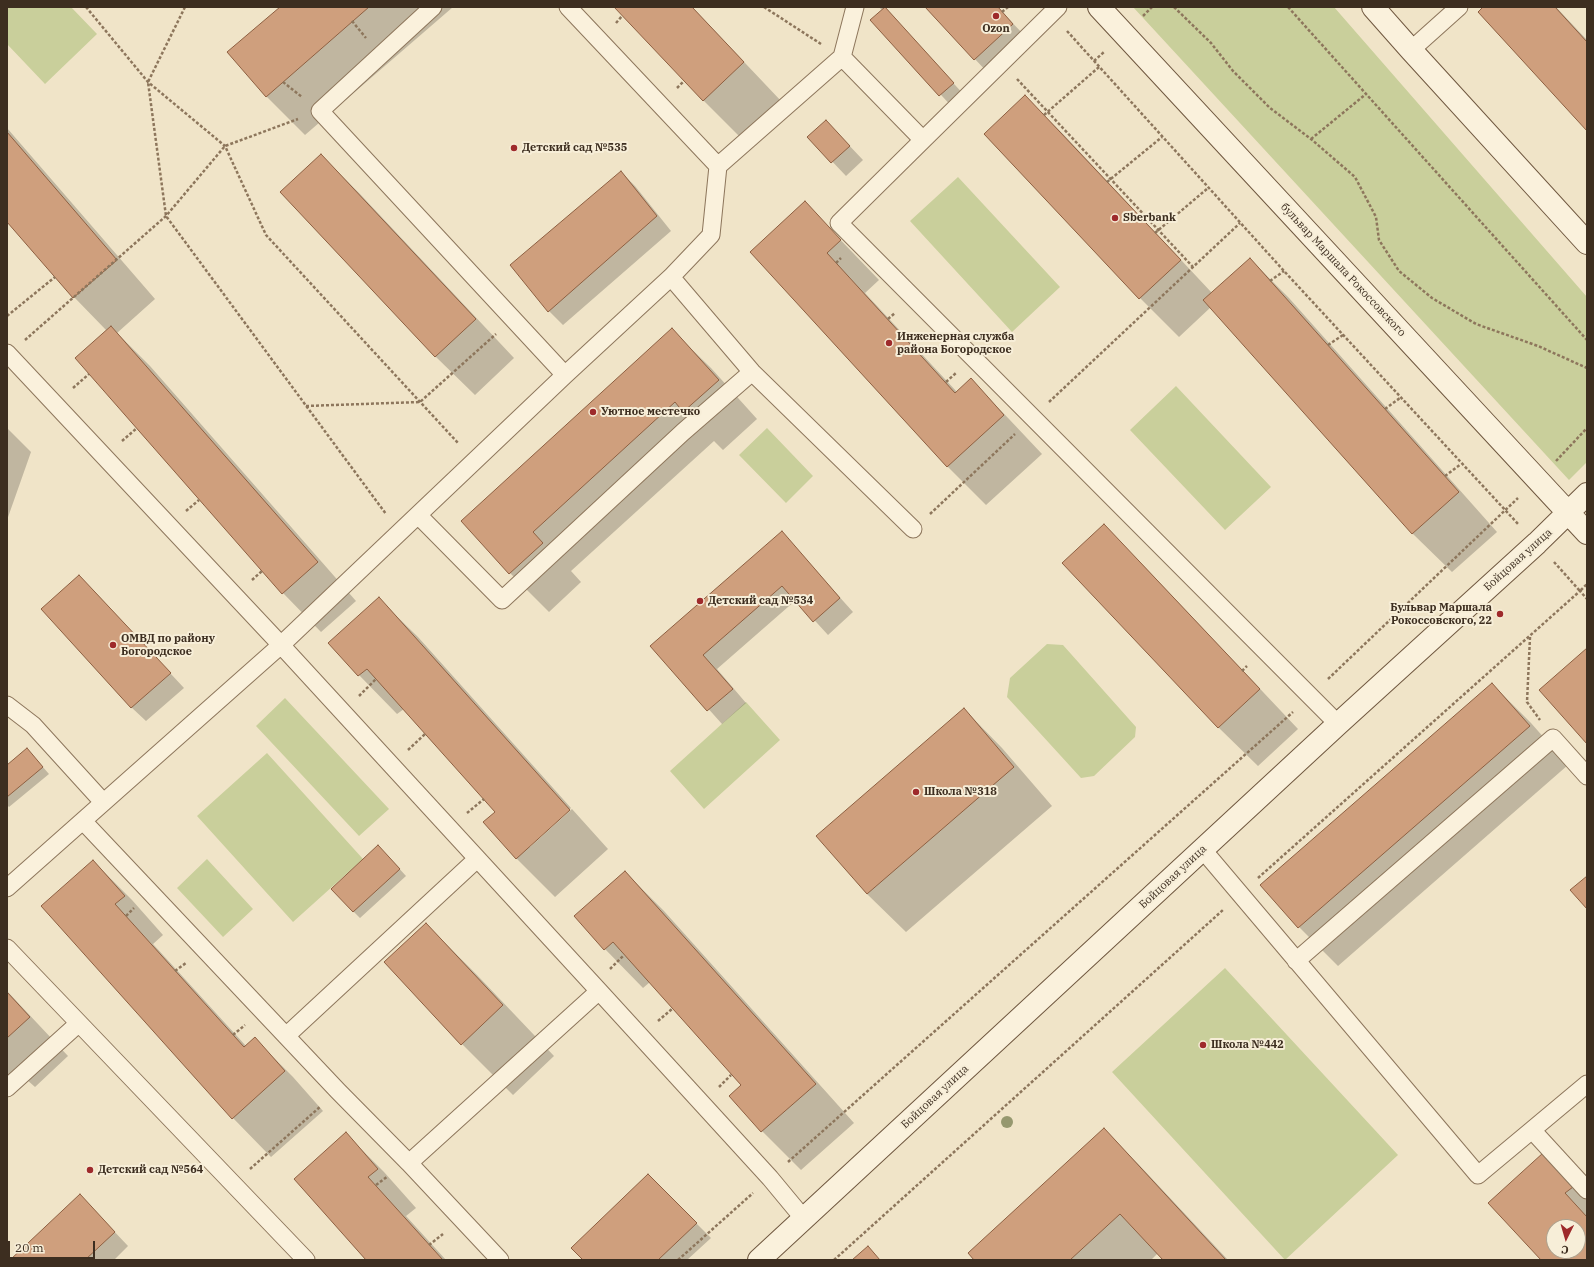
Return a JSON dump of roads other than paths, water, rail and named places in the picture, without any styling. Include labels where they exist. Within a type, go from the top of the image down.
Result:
[{"type":"street","name":"бульвар Маршала Рокоссовского","points":[[1099,7],[1587,533]]},
{"type":"street","points":[[1373,7],[1587,243]]},
{"type":"street","name":"Бойцовая улица","points":[[759,1260],[1338,724],[1569,513],[1587,494]]},
{"type":"lane","points":[[433,7],[320,111],[565,375]]},
{"type":"lane","points":[[568,7],[718,166]]},
{"type":"lane","points":[[7,888],[282,645],[418,514],[671,277],[711,235],[718,166],[842,58],[855,7]]},
{"type":"lane","points":[[1411,50],[1459,7]]},
{"type":"lane","points":[[1055,10],[839,223],[1338,724]]},
{"type":"lane","points":[[842,58],[923,140]]},
{"type":"lane","points":[[671,277],[752,372],[913,529]]},
{"type":"lane","points":[[8,354],[282,645],[770,1178],[804,1219]]},
{"type":"lane","points":[[418,514],[502,600],[683,432],[752,372]]},
{"type":"lane","points":[[7,705],[33,725],[103,802]]},
{"type":"lane","points":[[1296,960],[1553,738],[1587,776]]},
{"type":"lane","points":[[83,820],[286,1036],[409,1163],[500,1260]]},
{"type":"lane","points":[[1203,850],[1478,1175],[1587,1084]]},
{"type":"lane","points":[[286,1036],[478,859]]},
{"type":"lane","points":[[7,948],[306,1260]]},
{"type":"lane","points":[[409,1163],[599,990]]},
{"type":"lane","points":[[7,1088],[79,1023]]},
{"type":"lane","points":[[1532,1130],[1587,1190]]},
{"type":"place","name":"Ozon","points":[[996,16]]},
{"type":"place","name":"Детский сад №535","points":[[514,148]]},
{"type":"place","name":"Sberbank","points":[[1115,218]]},
{"type":"place","name":"Инженерная служба района Богородское","points":[[889,343]]},
{"type":"place","name":"Уютное местечко","points":[[593,412]]},
{"type":"place","name":"Детский сад №534","points":[[700,601]]},
{"type":"place","name":"Бульвар Маршала Рокоссовского, 22","points":[[1500,614]]},
{"type":"place","name":"ОМВД по району Богородское","points":[[113,645]]},
{"type":"place","name":"Школа №318","points":[[916,792]]},
{"type":"place","name":"Школа №442","points":[[1203,1045]]},
{"type":"place","name":"Детский сад №564","points":[[90,1170]]}]
